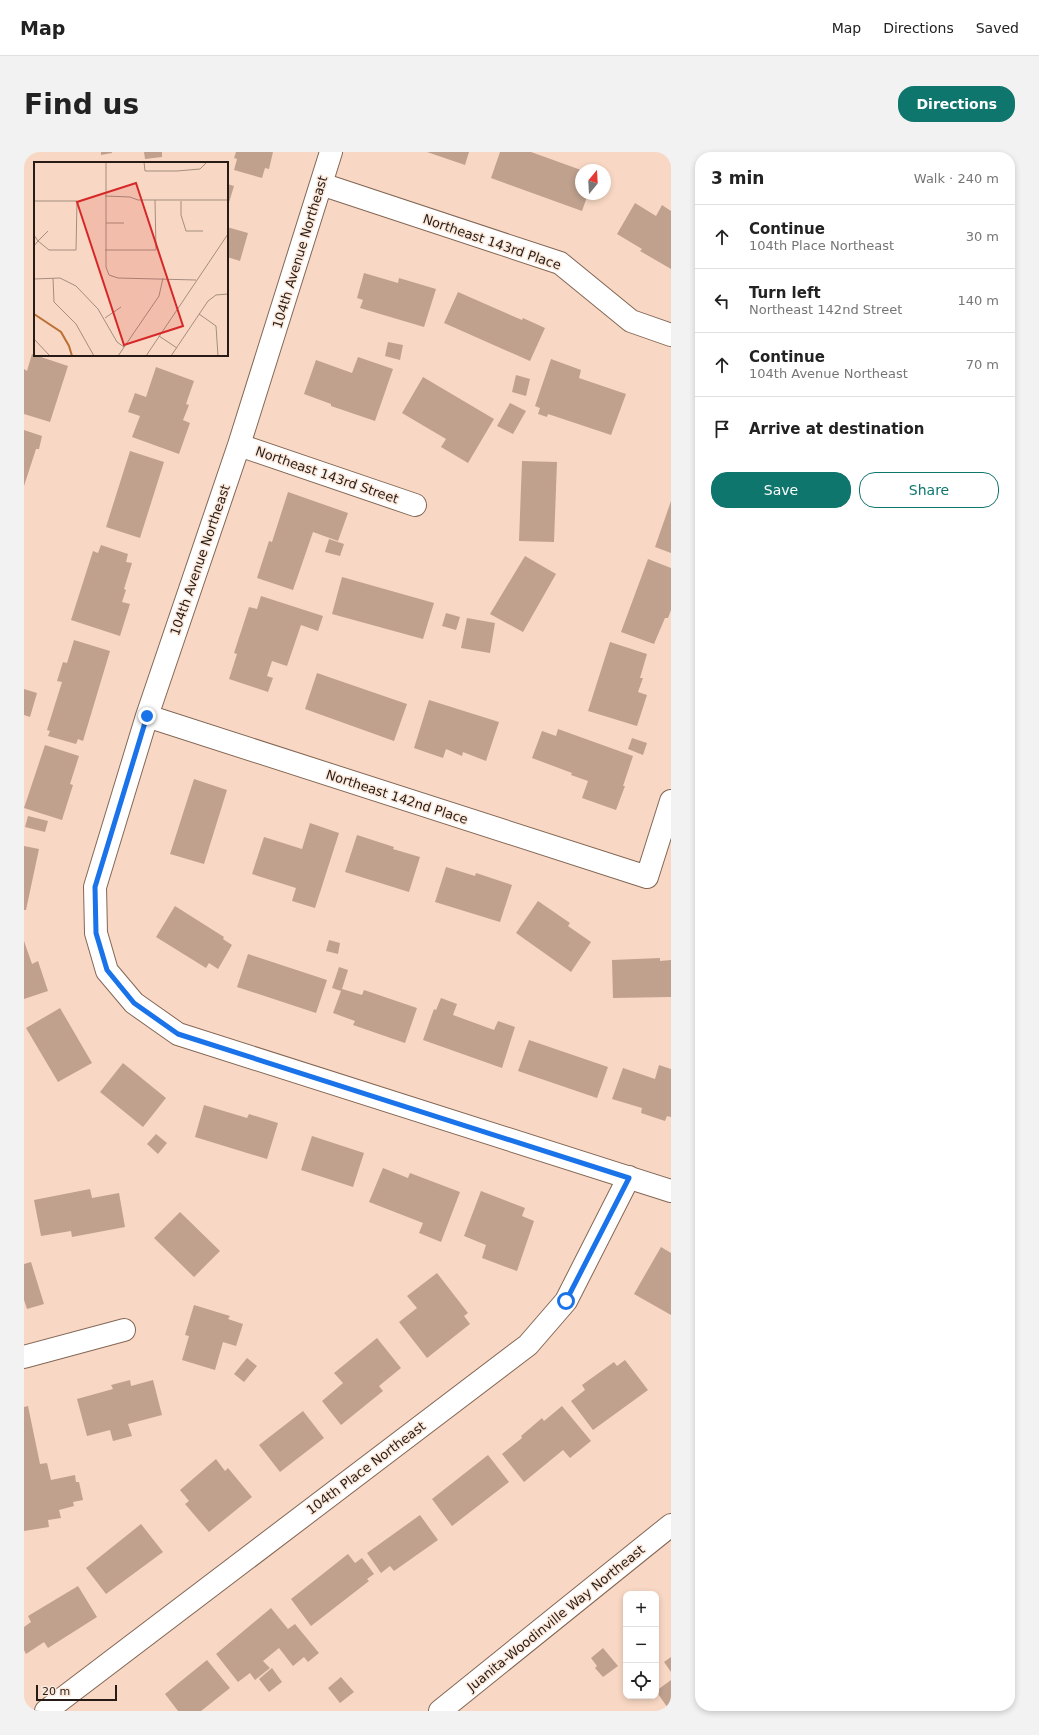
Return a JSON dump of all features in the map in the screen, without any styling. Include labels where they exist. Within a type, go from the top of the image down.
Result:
[{"type":"street","name":"104th Avenue Northeast","points":[[331,152],[239,445],[147,716],[95,887],[96,933],[107,970],[134,1003],[178,1034],[629,1178]]},
{"type":"street","name":"Northeast 143rd Place","points":[[321,184],[560,263],[631,321],[671,335]]},
{"type":"street","name":"Northeast 143rd Street","points":[[239,445],[415,505]]},
{"type":"street","name":"Northeast 142nd Place","points":[[147,716],[647,877],[671,801]]},
{"type":"street","points":[[629,1178],[671,1191]]},
{"type":"street","name":"104th Place Northeast","points":[[46,1711],[528,1345],[566,1301],[629,1178]]},
{"type":"street","points":[[24,1356],[124,1330]]},
{"type":"street","name":"Juanita-Woodinville Way Northeast","points":[[440,1711],[671,1525]]},
{"type":"building","points":[[101,152],[112,152],[112,153],[101,155]]},
{"type":"building","points":[[144,152],[162,152],[162,157],[145,159]]},
{"type":"building","points":[[236,152],[273,152],[269,169],[265,168],[262,178],[234,170],[237,159],[234,158]]},
{"type":"building","points":[[427,152],[469,152],[465,165]]},
{"type":"building","points":[[500,152],[531,152],[575,168],[575,200],[586,200],[582,211],[491,178]]},
{"type":"building","points":[[228,184],[234,186],[228,206]]},
{"type":"building","points":[[635,203],[656,216],[662,205],[671,211],[671,269],[640,251],[642,249],[617,234]]},
{"type":"building","points":[[228,227],[248,233],[240,261],[228,257]]},
{"type":"building","points":[[364,273],[398,283],[399,278],[436,289],[424,327],[360,308],[363,300],[357,298]]},
{"type":"building","points":[[458,292],[522,320],[523,318],[545,328],[530,361],[444,323]]},
{"type":"building","points":[[388,342],[403,345],[400,360],[385,356]]},
{"type":"building","points":[[32,354],[34,356],[68,366],[50,422],[24,414],[24,369],[27,371]]},
{"type":"building","points":[[358,357],[393,369],[375,421],[331,406],[331,404],[304,394],[316,360],[352,373]]},
{"type":"building","points":[[551,359],[581,370],[579,378],[626,394],[611,435],[548,414],[547,417],[538,414],[540,408],[535,406]]},
{"type":"building","points":[[156,367],[194,381],[186,404],[189,405],[183,420],[190,423],[179,454],[132,437],[140,416],[128,412],[135,393],[146,397]]},
{"type":"building","points":[[516,375],[530,379],[526,396],[512,392]]},
{"type":"building","points":[[423,377],[494,419],[468,463],[441,447],[446,439],[402,413]]},
{"type":"building","points":[[510,403],[526,411],[513,434],[497,426]]},
{"type":"building","points":[[24,430],[42,436],[39,449],[36,449],[24,486]]},
{"type":"building","points":[[130,451],[164,462],[140,538],[106,527]]},
{"type":"building","points":[[522,461],[557,462],[554,542],[519,541]]},
{"type":"building","points":[[288,492],[348,513],[338,541],[313,532],[293,590],[257,578],[269,541],[272,542]]},
{"type":"building","points":[[671,501],[671,553],[655,547]]},
{"type":"building","points":[[329,539],[344,544],[340,556],[325,552]]},
{"type":"building","points":[[101,545],[128,554],[126,562],[132,563],[124,589],[126,590],[122,602],[130,604],[120,636],[71,620],[93,551],[98,553]]},
{"type":"building","points":[[525,556],[556,574],[523,632],[490,614]]},
{"type":"building","points":[[648,559],[671,568],[671,610],[668,618],[665,618],[654,644],[621,632]]},
{"type":"building","points":[[342,577],[434,603],[423,639],[332,614]]},
{"type":"building","points":[[261,596],[323,616],[318,631],[301,625],[287,666],[272,661],[267,676],[273,678],[268,692],[229,679],[237,654],[234,653],[249,607],[257,609]]},
{"type":"building","points":[[446,613],[460,617],[456,630],[442,626]]},
{"type":"building","points":[[467,618],[495,623],[490,653],[461,648]]},
{"type":"building","points":[[74,640],[110,651],[83,741],[78,739],[76,744],[48,736],[50,731],[47,730],[62,682],[57,681],[63,662],[67,663]]},
{"type":"building","points":[[610,642],[647,654],[640,678],[643,678],[638,692],[647,695],[637,726],[588,711]]},
{"type":"building","points":[[317,673],[407,704],[394,741],[305,709]]},
{"type":"building","points":[[24,689],[37,693],[30,717],[24,715]]},
{"type":"building","points":[[429,700],[499,722],[486,761],[463,752],[462,756],[446,749],[443,758],[414,748]]},
{"type":"building","points":[[558,729],[633,756],[623,786],[625,786],[616,810],[582,798],[588,781],[571,775],[572,773],[532,758],[542,731],[556,736]]},
{"type":"building","points":[[632,738],[647,743],[643,755],[628,749]]},
{"type":"building","points":[[45,745],[79,756],[70,784],[73,785],[62,820],[24,808]]},
{"type":"building","points":[[194,779],[227,790],[204,864],[170,854]]},
{"type":"building","points":[[28,816],[48,821],[45,832],[25,827]]},
{"type":"building","points":[[310,823],[339,833],[315,908],[292,901],[296,888],[252,874],[264,837],[302,849]]},
{"type":"building","points":[[357,835],[394,847],[393,849],[420,857],[409,892],[345,872]]},
{"type":"building","points":[[24,846],[39,849],[26,910],[24,910]]},
{"type":"building","points":[[446,867],[475,876],[476,873],[512,885],[500,922],[435,902]]},
{"type":"building","points":[[538,901],[570,923],[568,926],[591,942],[571,972],[516,933]]},
{"type":"building","points":[[175,906],[224,937],[223,939],[232,945],[218,969],[209,963],[206,968],[156,937]]},
{"type":"building","points":[[329,940],[340,943],[338,954],[326,951]]},
{"type":"building","points":[[24,941],[32,964],[38,961],[48,991],[24,999]]},
{"type":"building","points":[[248,954],[327,980],[316,1013],[237,987]]},
{"type":"building","points":[[660,958],[660,961],[671,960],[671,997],[613,998],[612,960]]},
{"type":"building","points":[[339,967],[348,970],[342,989],[362,995],[364,990],[417,1008],[405,1043],[353,1025],[355,1021],[333,1013],[341,991],[332,988]]},
{"type":"building","points":[[441,998],[457,1004],[453,1015],[494,1030],[498,1021],[515,1027],[502,1068],[423,1040],[434,1009],[436,1010]]},
{"type":"building","points":[[60,1008],[92,1063],[58,1082],[26,1028]]},
{"type":"building","points":[[529,1040],[608,1067],[597,1098],[518,1071]]},
{"type":"building","points":[[123,1063],[166,1098],[143,1127],[100,1092]]},
{"type":"building","points":[[659,1065],[671,1069],[671,1117],[667,1116],[665,1121],[641,1113],[642,1108],[612,1099],[623,1068],[655,1079]]},
{"type":"building","points":[[204,1105],[247,1118],[249,1114],[278,1123],[267,1159],[195,1137]]},
{"type":"building","points":[[156,1134],[167,1143],[158,1154],[147,1144]]},
{"type":"building","points":[[312,1136],[364,1153],[353,1187],[301,1170]]},
{"type":"building","points":[[383,1168],[408,1178],[410,1173],[460,1192],[441,1242],[419,1233],[423,1223],[369,1202]]},
{"type":"building","points":[[90,1189],[92,1198],[119,1193],[125,1227],[72,1237],[71,1231],[41,1236],[34,1200]]},
{"type":"building","points":[[481,1191],[525,1208],[522,1216],[534,1221],[517,1271],[482,1258],[486,1245],[464,1236]]},
{"type":"building","points":[[180,1212],[220,1251],[194,1277],[154,1238]]},
{"type":"building","points":[[661,1247],[671,1253],[671,1315],[634,1294]]},
{"type":"building","points":[[31,1262],[44,1304],[27,1309],[24,1300],[24,1264]]},
{"type":"building","points":[[437,1273],[468,1313],[464,1316],[470,1324],[427,1358],[399,1322],[417,1308],[407,1296]]},
{"type":"building","points":[[194,1305],[230,1316],[228,1319],[243,1324],[236,1346],[223,1342],[215,1370],[182,1360],[189,1336],[185,1335]]},
{"type":"building","points":[[377,1338],[401,1368],[379,1386],[383,1391],[341,1425],[322,1401],[343,1383],[334,1373]]},
{"type":"building","points":[[247,1358],[257,1366],[244,1382],[234,1374]]},
{"type":"building","points":[[625,1360],[648,1390],[593,1430],[571,1401],[585,1390],[582,1385],[614,1362],[617,1366]]},
{"type":"building","points":[[130,1380],[131,1386],[153,1380],[162,1415],[128,1424],[132,1436],[113,1441],[110,1430],[87,1436],[77,1399],[113,1389],[111,1385]]},
{"type":"building","points":[[28,1406],[40,1464],[47,1463],[51,1480],[75,1475],[76,1482],[79,1482],[83,1500],[73,1502],[74,1506],[59,1510],[61,1518],[48,1520],[49,1527],[24,1531],[24,1407]]},
{"type":"building","points":[[562,1406],[591,1441],[570,1458],[563,1450],[524,1482],[502,1454],[522,1438],[521,1436],[542,1418],[544,1421]]},
{"type":"building","points":[[303,1411],[324,1438],[280,1472],[259,1445]]},
{"type":"building","points":[[488,1455],[509,1482],[452,1526],[432,1499]]},
{"type":"building","points":[[216,1459],[225,1471],[228,1468],[252,1497],[209,1532],[185,1504],[189,1501],[180,1490]]},
{"type":"building","points":[[420,1515],[438,1540],[394,1571],[390,1566],[381,1573],[367,1553]]},
{"type":"building","points":[[141,1524],[163,1552],[106,1594],[86,1568]]},
{"type":"building","points":[[348,1554],[355,1563],[362,1558],[374,1574],[367,1579],[369,1581],[311,1626],[291,1599]]},
{"type":"building","points":[[78,1586],[97,1617],[48,1648],[44,1642],[26,1654],[24,1650],[24,1627],[31,1622],[28,1616]]},
{"type":"building","points":[[271,1608],[288,1629],[295,1624],[319,1653],[308,1662],[304,1657],[293,1666],[279,1648],[263,1661],[270,1668],[255,1680],[250,1673],[238,1682],[216,1654]]},
{"type":"building","points":[[603,1648],[618,1666],[603,1677],[595,1668],[597,1666],[591,1658]]},
{"type":"building","points":[[671,1657],[671,1672],[664,1662]]},
{"type":"building","points":[[207,1660],[230,1688],[201,1711],[178,1711],[165,1694]]},
{"type":"building","points":[[272,1668],[282,1682],[269,1692],[259,1679]]},
{"type":"building","points":[[341,1677],[354,1692],[340,1703],[328,1688]]},
{"type":"building","points":[[671,1680],[671,1711],[659,1695],[659,1689]]},
{"type":"route","points":[[147,716],[95,887],[96,933],[107,970],[134,1003],[178,1034],[629,1178],[566,1301]]}]
